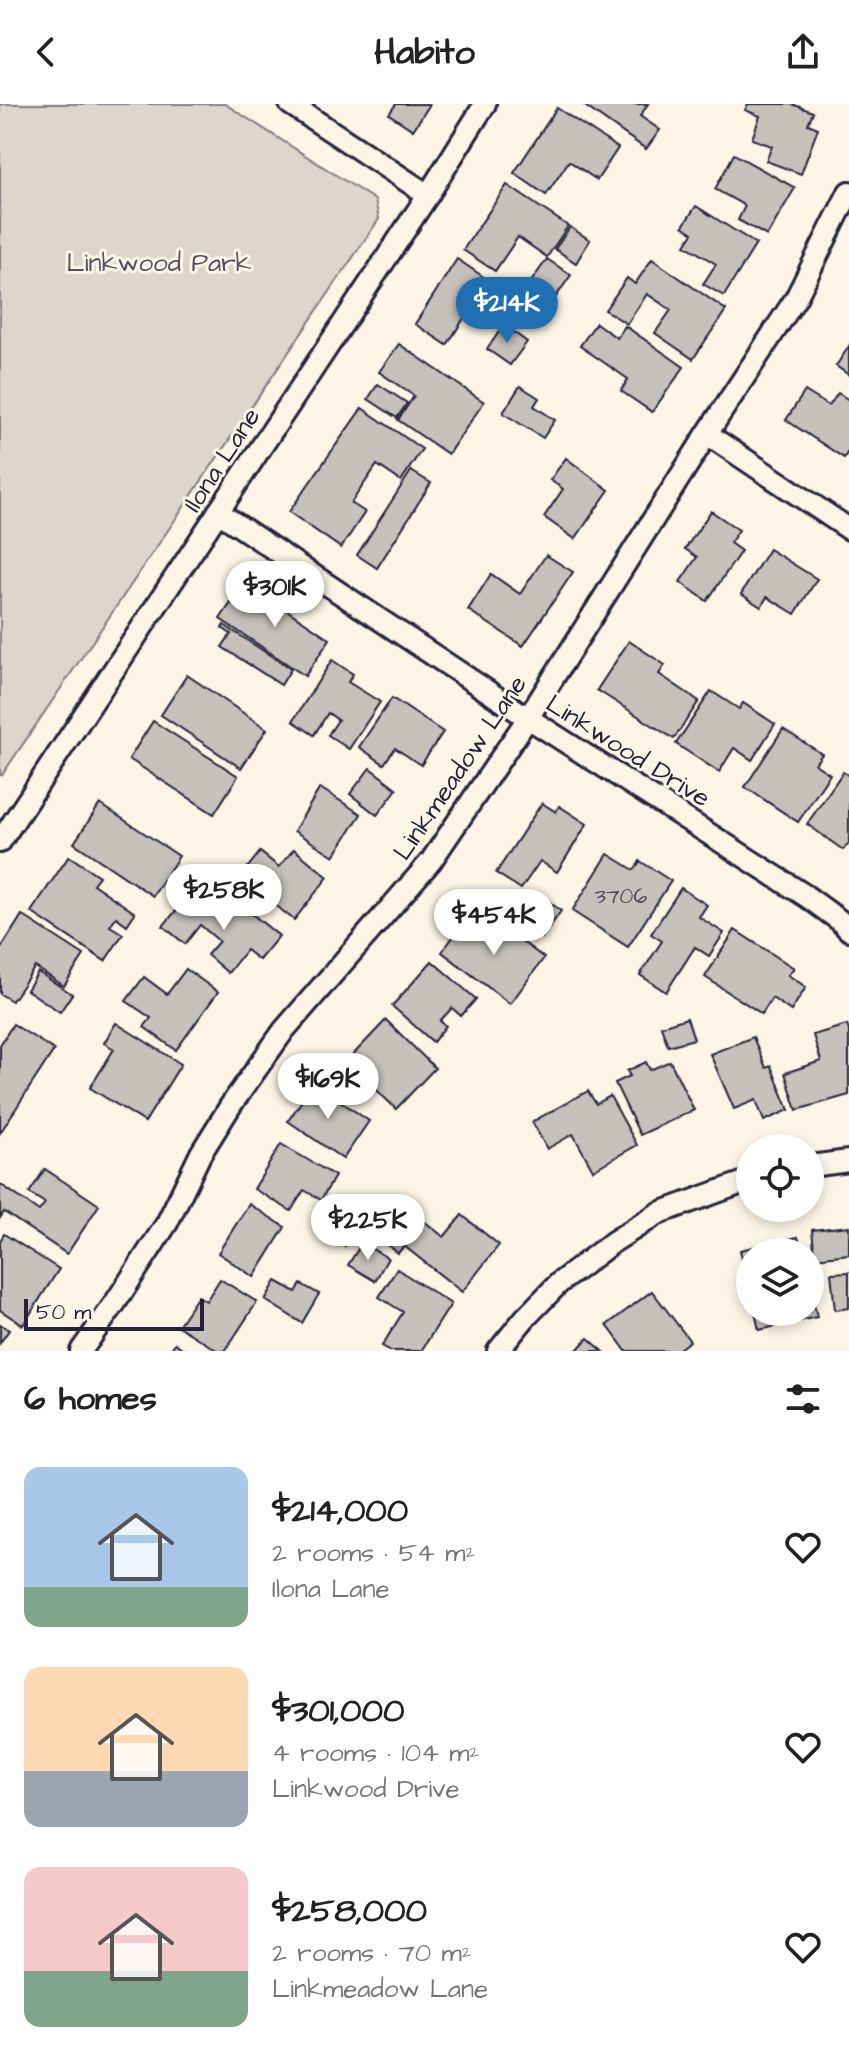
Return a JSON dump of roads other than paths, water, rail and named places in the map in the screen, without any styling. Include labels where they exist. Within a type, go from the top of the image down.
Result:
[{"type":"street","points":[[290,104],[428,195]]},
{"type":"street","name":"Ilona Lane","points":[[3,831],[218,512],[485,104]]},
{"type":"street","name":"Linkmeadow Lane","points":[[81,1351],[167,1223],[201,1153],[266,1055],[284,1030],[431,861],[528,718],[796,298],[849,192]]},
{"type":"street","points":[[707,434],[849,529]]},
{"type":"street","name":"Linkwood Drive","points":[[218,512],[528,718],[794,888],[849,930]]},
{"type":"street","points":[[824,1164],[849,1161]]},
{"type":"street","points":[[498,1351],[559,1283],[613,1242],[659,1213],[736,1185]]},
{"type":"park label","name":"Linkwood Park","points":[[159,263]]}]
